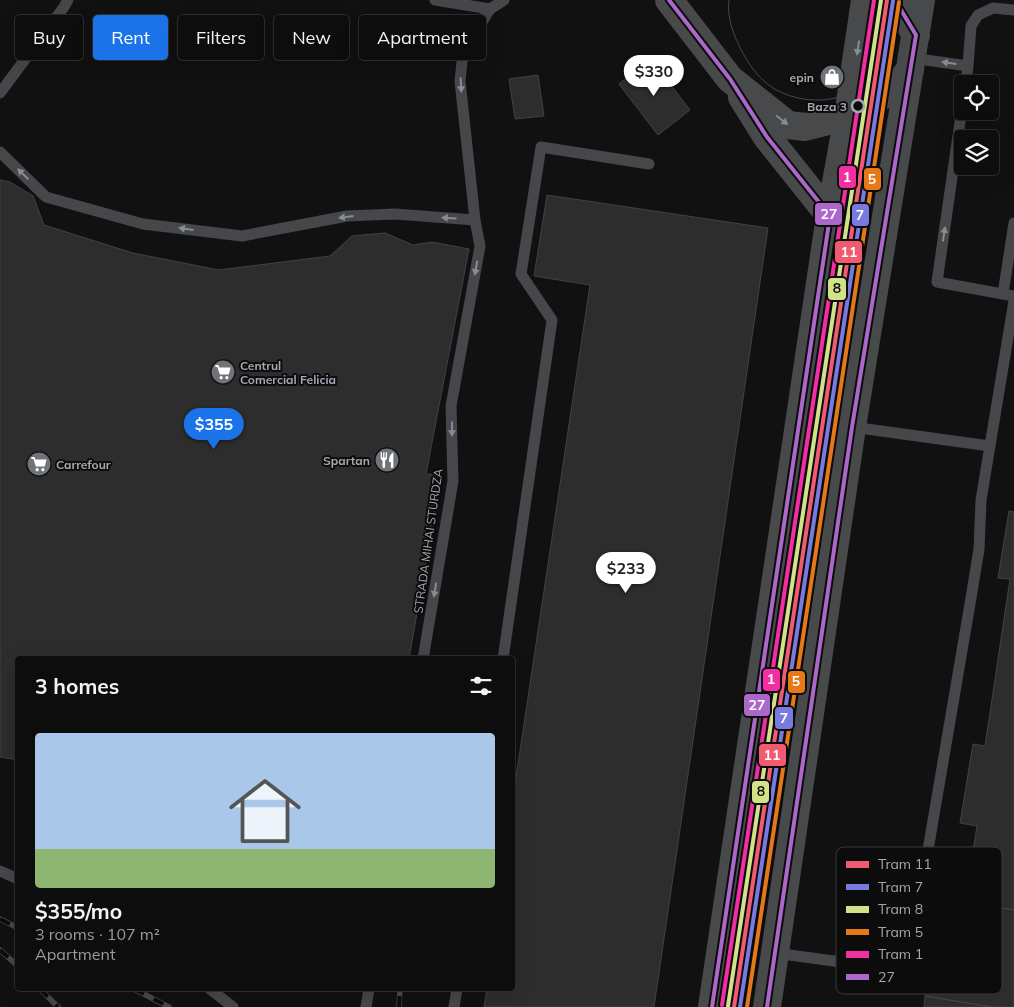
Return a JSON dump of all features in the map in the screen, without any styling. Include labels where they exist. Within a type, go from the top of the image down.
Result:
[{"type":"main road","points":[[669,0],[730,79],[767,137],[830,216]]},
{"type":"main road","points":[[712,1007],[830,216],[848,116],[865,0]]},
{"type":"main road","points":[[730,79],[788,125],[805,127],[848,116],[884,95],[898,84],[913,55],[895,0]]},
{"type":"main road","points":[[767,1007],[852,427],[921,0]]},
{"type":"lane","points":[[0,93],[68,0]]},
{"type":"lane","points":[[435,0],[490,9]]},
{"type":"lane","name":"STRADA MIHAI STURDZA","points":[[424,656],[453,481],[451,406],[480,246],[475,220],[460,81],[463,52],[490,9],[504,0]]},
{"type":"lane","points":[[967,75],[971,26],[978,15],[993,8],[1014,10]]},
{"type":"lane","points":[[913,55],[968,66]]},
{"type":"lane","points":[[960,120],[937,282],[1009,295],[1014,223]]},
{"type":"lane","points":[[503,656],[552,320],[521,274],[541,146],[649,164]]},
{"type":"lane","points":[[0,152],[46,197],[143,224],[242,236],[347,216],[395,214],[475,220]]},
{"type":"lane","points":[[929,847],[976,569],[979,549],[981,500],[1014,302]]},
{"type":"lane","points":[[852,427],[990,446]]},
{"type":"lane","points":[[0,871],[15,878]]},
{"type":"lane","points":[[775,953],[836,961]]},
{"type":"lane","points":[[213,991],[233,1007]]},
{"type":"lane","points":[[366,1007],[369,991]]},
{"type":"lane","points":[[454,1007],[457,991]]},
{"type":"building","points":[[651,59],[690,110],[658,135],[619,84]]},
{"type":"building","points":[[538,75],[544,116],[515,119],[509,79]]},
{"type":"building","name":"Centrul Comercial Felicia","points":[[0,180],[10,182],[33,196],[44,225],[133,253],[219,270],[330,256],[352,236],[385,233],[413,245],[432,242],[469,249],[426,474],[441,475],[410,656],[15,656],[15,760],[0,757]]},
{"type":"building","points":[[547,195],[768,228],[654,1007],[484,1007],[487,991],[515,991],[515,784],[590,285],[534,276]]},
{"type":"building","points":[[1009,511],[1014,512],[1014,910],[1002,908],[1002,847],[974,847],[977,826],[960,823],[973,744],[985,746],[1010,579],[998,578]]},
{"type":"building","points":[[1002,908],[1014,910],[1014,1007],[992,1007],[925,996],[925,994],[1002,994]]},
{"type":"building","points":[[925,996],[992,1007],[924,1007]]},
{"type":"tram line","points":[[729,0],[729,15],[733,31],[756,73],[767,84],[784,94],[808,100],[821,100],[845,95],[856,90],[866,82],[879,65],[894,29]]},
{"type":"tram line","name":"1","points":[[722,1005],[874,0]]},
{"type":"tram line","name":"8","points":[[728,1006],[881,0]]},
{"type":"tram line","name":"11","points":[[734,1007],[887,0]]},
{"type":"tram line","name":"7","points":[[740,1007],[893,1]]},
{"type":"tram line","name":"5","points":[[747,1007],[899,2]]},
{"type":"railway","points":[[0,919],[15,926]]},
{"type":"railway","points":[[0,950],[15,963]]},
{"type":"railway","points":[[42,991],[58,1007]]},
{"type":"railway","points":[[138,991],[169,1007]]},
{"type":"railway","points":[[399,1007],[400,991]]},
{"type":"transit line","name":"27","points":[[669,0],[730,79],[767,137],[830,216],[712,1007]]},
{"type":"transit line","name":"27","points":[[767,1007],[852,427],[916,35],[895,0]]},
{"type":"place","name":"epin","points":[[832,77]]},
{"type":"place","name":"Baza 3","points":[[858,106]]},
{"type":"place","name":"Centrul Comercial Felicia","points":[[223,372]]},
{"type":"place","name":"Spartan","points":[[387,460]]},
{"type":"place","name":"Carrefour","points":[[39,464]]}]
